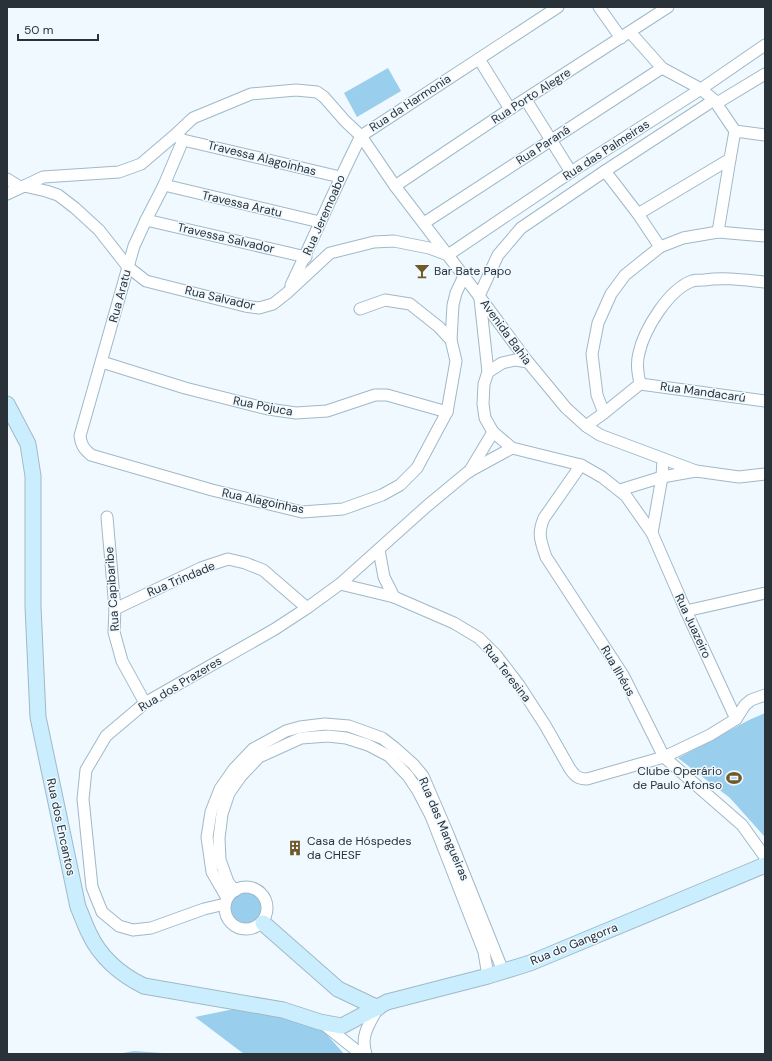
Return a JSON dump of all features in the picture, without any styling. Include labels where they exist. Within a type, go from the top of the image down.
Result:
[{"type":"street","name":"Rua da Harmonia","points":[[22,187],[43,176],[119,172],[141,164],[179,138],[193,118],[251,94],[296,90],[317,92],[324,97],[345,121],[361,136],[558,7]]},
{"type":"street","points":[[599,7],[625,35],[662,68],[701,89],[715,102],[736,131],[765,135]]},
{"type":"street","name":"Rua Porto Alegre","points":[[395,186],[510,109],[668,7]]},
{"type":"street","name":"Rua das Palmeiras","points":[[448,255],[571,172],[701,89],[765,46]]},
{"type":"street","points":[[479,59],[510,109]]},
{"type":"street","name":"Rua Paraná","points":[[424,223],[662,68]]},
{"type":"street","name":"Rua das Palmeiras","points":[[480,296],[498,255],[521,228],[605,171],[715,102],[765,74]]},
{"type":"street","points":[[526,100],[571,172]]},
{"type":"street","points":[[718,232],[736,131]]},
{"type":"street","name":"Rua Jeremoabo","points":[[286,293],[306,257],[340,177],[361,136]]},
{"type":"street","name":"Avenida Bahia","points":[[361,136],[395,186],[480,296],[528,362],[566,408],[586,426],[600,435],[696,471],[738,477],[765,474]]},
{"type":"street","name":"Travessa Alagoinhas","points":[[179,138],[340,177]]},
{"type":"street","name":"Rua Aratu","points":[[91,455],[81,444],[80,436],[134,246],[164,185],[179,138]]},
{"type":"street","points":[[638,214],[730,159]]},
{"type":"street","points":[[605,171],[638,214],[660,247]]},
{"type":"street","name":"Rua Salvador","points":[[7,179],[22,187],[46,191],[58,195],[99,230],[128,267],[146,281],[245,306],[259,308],[273,304],[330,253],[374,242],[394,241],[429,248],[448,255]]},
{"type":"street","name":"Travessa Aratu","points":[[164,185],[320,222]]},
{"type":"street","points":[[7,194],[22,187]]},
{"type":"street","name":"Travessa Salvador","points":[[146,220],[306,257]]},
{"type":"street","points":[[604,413],[597,395],[592,354],[598,323],[611,294],[625,275],[660,247],[683,238],[718,232],[765,236]]},
{"type":"street","points":[[313,238],[318,248],[324,252],[330,253]]},
{"type":"street","name":"Rua Alagoinhas","points":[[91,455],[212,490],[302,512],[343,509],[382,495],[404,480],[417,468],[447,412],[456,361],[451,340],[453,306],[456,292],[464,276]]},
{"type":"street","points":[[586,426],[640,384],[637,369],[638,354],[644,336],[665,302],[677,291],[692,281],[721,277],[765,282]]},
{"type":"street","points":[[480,296],[488,372],[484,384],[483,404],[485,418],[492,432],[512,448]]},
{"type":"street","points":[[360,309],[385,300],[410,304],[439,327],[451,340]]},
{"type":"street","points":[[488,372],[502,363],[515,360],[528,362]]},
{"type":"street","name":"Rua Pojuca","points":[[102,362],[185,388],[268,410],[296,413],[327,411],[375,395],[387,395],[447,412]]},
{"type":"street","name":"Rua Mandacarú","points":[[640,384],[765,401]]},
{"type":"street","name":"Rua dos Encantos","points":[[7,404],[28,444],[33,476],[33,606],[38,717],[78,907],[89,934],[107,961],[132,980],[144,986],[283,1010],[320,1022],[342,1026],[378,1008]]},
{"type":"street","name":"Rua dos Prazeres","points":[[468,472],[492,432]]},
{"type":"street","name":"Rua dos Prazeres","points":[[229,898],[204,909],[151,928],[133,930],[119,926],[102,912],[92,887],[83,799],[86,770],[106,736],[145,703],[274,630],[307,608],[340,584],[427,506],[468,472],[512,448]]},
{"type":"street","name":"Rua Juazeiro","points":[[512,448],[581,465],[602,477],[626,496],[652,533],[736,719]]},
{"type":"street","points":[[652,533],[662,477],[663,459]]},
{"type":"street","name":"Rua Ilhéus","points":[[581,465],[544,518],[540,528],[542,547],[546,557],[623,675],[664,757],[742,825],[765,857]]},
{"type":"street","name":"Avenida Bahia","points":[[620,490],[662,477],[696,471]]},
{"type":"street","name":"Rua Capibaribe","points":[[107,518],[115,609],[114,632],[122,661],[145,703]]},
{"type":"street","points":[[379,550],[384,577],[394,597]]},
{"type":"street","name":"Rua Trindade","points":[[115,609],[200,568],[228,560],[263,570],[307,608]]},
{"type":"street","name":"Rua Teresina","points":[[340,584],[394,597],[454,623],[479,638],[496,655],[519,685],[545,725],[570,769],[574,775],[580,779],[587,779],[664,757]]},
{"type":"street","points":[[686,611],[765,593]]},
{"type":"street","points":[[664,757],[710,735],[736,719],[745,705],[751,700],[765,695]]},
{"type":"street","name":"Rua das Mangueiras","points":[[301,732],[325,724],[348,726],[382,738],[392,752]]},
{"type":"street","points":[[346,738],[348,726]]},
{"type":"street","name":"Rua das Mangueiras","points":[[229,898],[212,872],[207,837],[211,812],[220,789],[234,769],[286,732],[301,732],[346,738],[392,752],[413,764],[423,776],[484,952],[488,976]]},
{"type":"street","name":"Rua das Mangueiras","points":[[229,898],[228,882],[220,860],[218,838],[222,814],[229,793],[256,753]]},
{"type":"street","name":"Rua das Mangueiras","points":[[443,836],[503,971]]},
{"type":"street","points":[[207,837],[218,838]]},
{"type":"street","name":"Rua do Gangorra","points":[[378,1008],[387,1002],[488,976],[530,963],[765,865]]},
{"type":"street","points":[[246,887],[254,888],[261,892],[268,907],[263,923],[251,930],[237,928],[227,918],[229,898],[246,887]]},
{"type":"street","points":[[263,923],[338,989],[378,1008],[368,1026],[364,1038],[363,1046],[366,1054]]},
{"type":"street","points":[[320,1022],[361,1054]]},
{"type":"shaded area","points":[[388,68],[401,91],[357,117],[344,93]]},
{"type":"shaded area","name":"Clube Operário de Paulo Afonso","points":[[765,713],[765,837],[730,798],[678,758]]},
{"type":"shaded area","points":[[242,890],[250,890],[260,895],[264,902],[264,916],[260,923],[250,928],[242,928],[232,923],[230,920],[227,913],[227,905],[232,895],[235,893]]},
{"type":"shaded area","points":[[234,1009],[314,1020],[344,1054],[244,1054],[195,1017]]},
{"type":"shaded area","points":[[134,1051],[177,1054],[117,1054]]},
{"type":"place","name":"Bar Bate Papo","points":[[422,271]]},
{"type":"place","name":"Clube Operário de Paulo Afonso","points":[[734,778]]},
{"type":"place","name":"Casa de Hóspedes da CHESF","points":[[295,848]]}]
